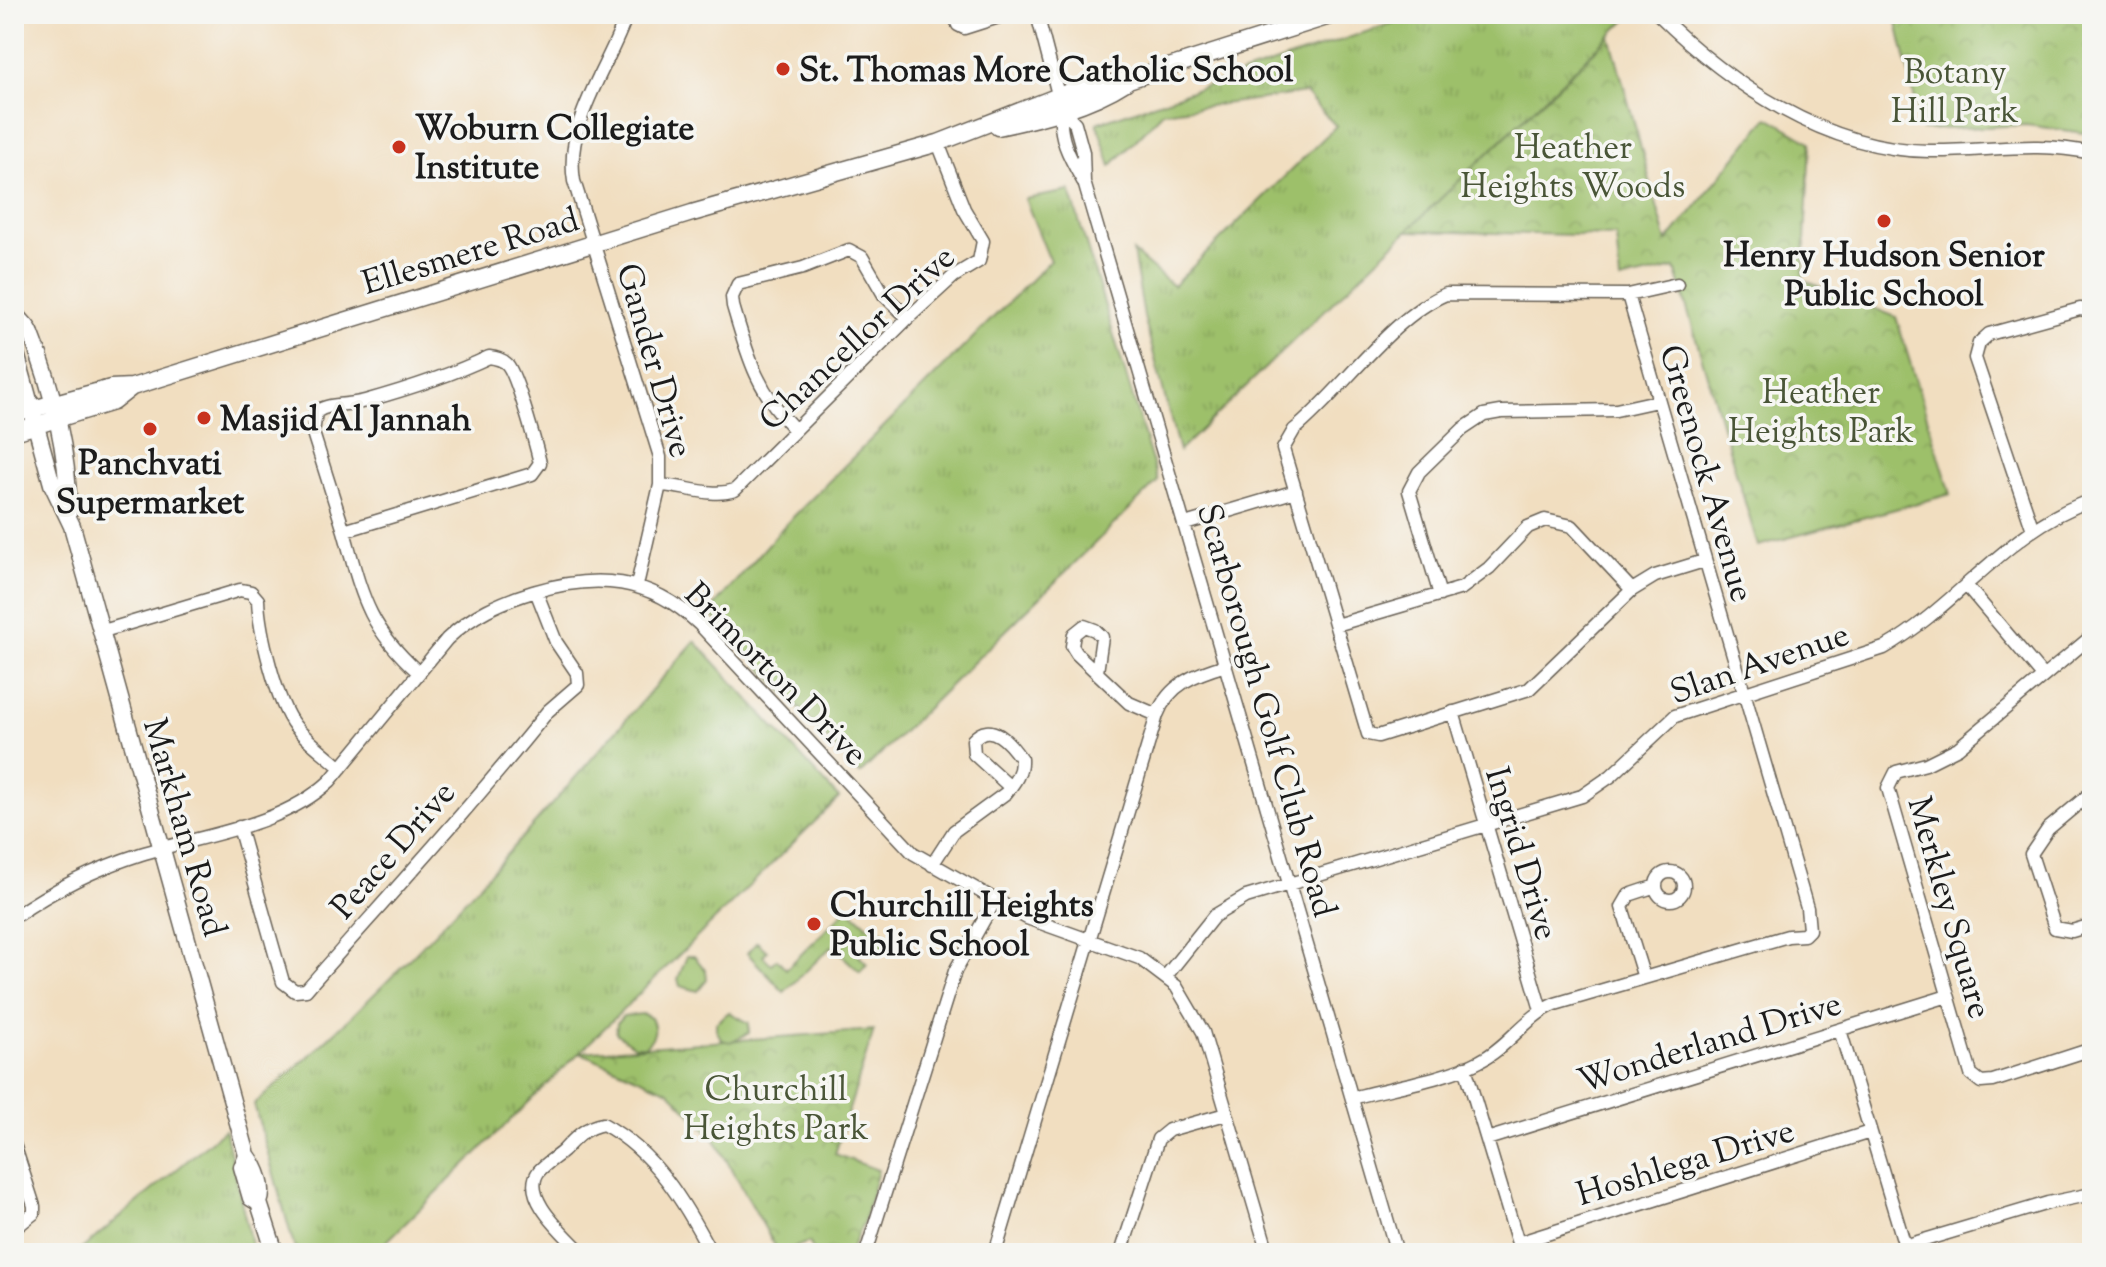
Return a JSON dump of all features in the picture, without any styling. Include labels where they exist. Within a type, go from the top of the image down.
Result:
[{"type":"main road","name":"Ellesmere Road","points":[[14,432],[34,417],[113,402],[132,387],[594,244],[938,143],[1060,103],[1109,93],[1128,80],[1336,14]]},
{"type":"main road","name":"Markham Road","points":[[15,316],[30,330],[53,411],[69,481],[68,516]]},
{"type":"main road","name":"Markham Road","points":[[14,346],[52,484],[68,516],[247,1155],[242,1167],[251,1198],[259,1203],[275,1253]]},
{"type":"main road","name":"Ellesmere Road","points":[[14,414],[34,417]]},
{"type":"street","name":"Gander Drive","points":[[627,14],[576,132],[572,151],[574,181],[656,444],[660,485],[637,585]]},
{"type":"street","points":[[954,14],[958,25],[964,28],[1008,14]]},
{"type":"street","name":"Scarborough Golf Club Road","points":[[1037,14],[1060,103],[1075,123],[1083,152],[1084,182],[1397,1253]]},
{"type":"street","points":[[1658,14],[1751,89],[1796,115],[1847,138],[1883,148],[1915,151],[2034,144],[2092,153]]},
{"type":"street","name":"Chancellor Drive","points":[[660,485],[692,487],[719,494],[735,490],[908,318],[954,276],[979,261],[984,248],[955,189],[938,143]]},
{"type":"street","points":[[795,430],[768,401],[749,362],[733,306],[732,297],[738,284],[803,268],[849,250],[862,257],[884,295],[908,318]]},
{"type":"street","points":[[1677,284],[1628,295],[1446,294],[1427,302],[1287,437],[1283,449],[1368,734],[1378,736],[1529,689],[1632,590],[1655,576],[1704,561]]},
{"type":"street","name":"Greenock Avenue","points":[[1352,1098],[1465,1067],[1497,1050],[1541,1010],[1644,978],[1804,935],[1809,930],[1807,908],[1628,295]]},
{"type":"street","points":[[2032,527],[1975,358],[1979,343],[1989,334],[2030,322],[2080,309],[2092,311]]},
{"type":"street","points":[[344,531],[532,474],[540,463],[512,372],[504,361],[489,357],[434,381],[361,402],[328,406],[316,412],[313,433],[362,594],[375,624],[397,654],[418,672]]},
{"type":"street","points":[[1440,595],[1409,491],[1419,472],[1463,429],[1491,413],[1616,410],[1657,401]]},
{"type":"street","points":[[1185,524],[1296,491]]},
{"type":"street","name":"Slan Avenue","points":[[1166,976],[1214,916],[1246,897],[1588,793],[1675,716],[1884,648],[1913,630],[2032,527],[2092,500]]},
{"type":"street","points":[[1336,625],[1462,588],[1528,527],[1545,520],[1572,526],[1632,590]]},
{"type":"street","name":"Brimorton Drive","points":[[14,917],[68,881],[160,849],[239,827],[307,801],[341,768],[418,672],[464,623],[507,600],[593,580],[637,585],[675,603],[693,618],[897,838],[932,865],[994,902],[1090,940],[1120,948],[1166,976],[1187,1001],[1199,1023],[1268,1253]]},
{"type":"street","points":[[1966,585],[2042,675]]},
{"type":"street","points":[[100,632],[240,590],[251,592],[258,600],[259,619],[285,707],[294,725],[341,768]]},
{"type":"street","name":"Peace Drive","points":[[239,827],[283,982],[295,991],[306,990],[320,970],[371,919],[548,711],[578,685],[577,673],[556,642],[536,591]]},
{"type":"street","name":"Merkley Square","points":[[2092,636],[1958,748],[1926,764],[1896,772],[1889,781],[1889,795],[1971,1074],[1981,1082],[2092,1049]]},
{"type":"street","points":[[995,1253],[1157,715],[1168,695],[1187,678],[1226,665]]},
{"type":"street","points":[[1097,672],[1129,703],[1157,715]]},
{"type":"street","name":"Ingrid Drive","points":[[1453,712],[1541,1010]]},
{"type":"street","points":[[932,865],[954,831],[1010,787],[1022,767],[1019,755],[999,734],[989,731],[979,734],[972,744],[974,754],[1010,787]]},
{"type":"street","points":[[2092,792],[2048,829],[2031,854],[2055,928],[2072,931],[2092,925]]},
{"type":"street","points":[[1644,978],[1622,907],[1629,895],[1656,886]]},
{"type":"street","points":[[866,1253],[955,971],[994,902]]},
{"type":"street","name":"Wonderland Drive","points":[[1487,1139],[1948,996]]},
{"type":"street","points":[[1840,1030],[1905,1246]]},
{"type":"street","points":[[1465,1067],[1519,1248]]},
{"type":"street","points":[[1121,1253],[1158,1139],[1169,1130],[1226,1114]]},
{"type":"street","points":[[582,1253],[540,1204],[534,1186],[539,1171],[579,1134],[591,1126],[603,1124],[633,1145],[659,1171],[683,1202],[711,1253]]},
{"type":"street","name":"Hoshlega Drive","points":[[1519,1248],[1870,1132]]},
{"type":"street","points":[[14,1144],[34,1213],[14,1229]]},
{"type":"street","points":[[1881,1253],[2048,1203],[2092,1194]]},
{"type":"green space","points":[[1419,14],[1632,14],[1179,451],[1144,317],[1133,252],[1173,286],[1336,126],[1305,93],[1163,112],[1111,166],[1097,123]]},
{"type":"green space","name":"Botany Hill Park","points":[[1895,14],[2092,14],[2092,134],[2026,125],[1922,130]]},
{"type":"green space","name":"Heather Heights Park","points":[[1610,36],[1667,242],[1768,117],[1810,142],[1803,280],[1896,317],[1951,494],[1758,546],[1675,268],[1620,281],[1616,236],[1407,231]]},
{"type":"green space","points":[[1070,191],[1158,481],[860,774],[709,612],[785,525],[1050,261],[1025,199]]},
{"type":"green space","points":[[695,641],[839,798],[375,1253],[296,1253],[254,1104],[372,996],[428,939]]},
{"type":"green space","points":[[848,908],[877,934],[882,930],[893,942],[884,949],[874,939],[857,935],[859,956],[867,964],[860,972],[832,946],[784,992],[747,953],[757,942],[767,951],[763,956],[771,964],[777,959],[786,969]]},
{"type":"green space","points":[[687,956],[694,956],[706,971],[707,980],[698,991],[680,986],[678,979]]},
{"type":"green space","points":[[729,1012],[749,1023],[749,1033],[730,1042],[722,1040],[716,1030],[716,1023]]},
{"type":"green space","points":[[643,1014],[651,1018],[654,1033],[645,1046],[634,1046],[616,1033],[617,1023],[623,1016]]},
{"type":"green space","name":"Churchill Heights Park","points":[[874,1030],[835,1154],[878,1170],[864,1221],[849,1253],[815,1253],[809,1242],[779,1253],[714,1138],[669,1091],[579,1052]]},
{"type":"green space","points":[[225,1129],[253,1253],[77,1253]]},
{"type":"place","name":"St. Thomas More Catholic School","points":[[783,69]]},
{"type":"place","name":"Woburn Collegiate Institute","points":[[399,147]]},
{"type":"place","name":"Henry Hudson Senior Public School","points":[[1884,221]]},
{"type":"place","name":"Masjid Al Jannah","points":[[204,418]]},
{"type":"place","name":"Panchvati Supermarket","points":[[150,429]]},
{"type":"place","name":"Churchill Heights Public School","points":[[814,924]]},
{"type":"park label","name":"Heather Heights Woods","points":[[1573,166]]}]
